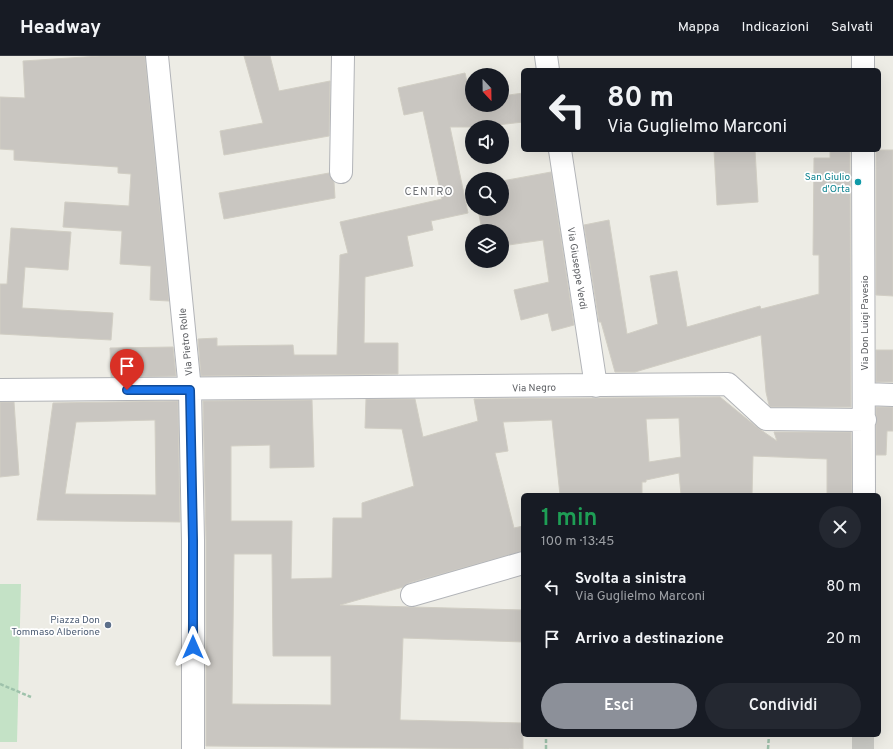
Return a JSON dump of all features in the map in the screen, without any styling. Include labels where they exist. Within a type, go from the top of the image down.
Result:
[{"type":"street","name":"Via Pietro Rolle","points":[[157,56],[190,390],[193,540],[193,749]]},
{"type":"street","points":[[341,172],[343,56]]},
{"type":"street","points":[[546,56],[548,68]]},
{"type":"street","points":[[863,56],[863,68]]},
{"type":"street","name":"Via Giuseppe Verdi","points":[[560,152],[596,386]]},
{"type":"street","name":"Via Don Luigi Pavesio","points":[[863,152],[864,493]]},
{"type":"street","name":"Via Negro","points":[[0,390],[190,390],[728,384],[766,419],[864,420]]},
{"type":"street","points":[[864,394],[893,395]]},
{"type":"street","points":[[412,595],[521,564]]},
{"type":"path","points":[[0,684],[31,697]]},
{"type":"path","points":[[546,737],[546,749]]},
{"type":"path","points":[[768,749],[769,737]]},
{"type":"green space","points":[[0,584],[21,584],[17,742],[0,742]]},
{"type":"building","points":[[100,56],[145,56],[169,301],[150,300],[151,266],[120,264],[122,231],[63,227],[65,202],[129,206],[131,174],[118,173],[118,167],[14,160],[14,150],[0,149],[0,97],[25,98],[23,61]]},
{"type":"building","points":[[244,56],[270,56],[279,91],[330,81],[329,136],[224,155],[220,131],[263,123]]},
{"type":"building","points":[[465,73],[465,112],[509,112],[509,95],[521,93],[521,122],[509,124],[509,120],[465,120],[465,127],[450,127],[465,199],[465,214],[431,221],[433,230],[407,236],[413,266],[365,277],[364,343],[398,343],[398,374],[201,376],[198,339],[217,338],[217,346],[293,345],[294,355],[337,355],[340,255],[348,253],[340,222],[442,199],[423,111],[404,115],[398,88]]},
{"type":"building","points":[[881,150],[893,150],[893,296],[876,295],[876,152],[881,152]]},
{"type":"building","points":[[714,152],[755,152],[758,202],[717,205]]},
{"type":"building","points":[[830,152],[850,152],[851,407],[771,407],[769,405],[766,392],[761,335],[635,372],[615,372],[601,322],[599,322],[584,225],[609,220],[627,334],[658,324],[650,276],[677,271],[687,327],[760,306],[761,309],[819,294],[819,255],[813,255],[814,158],[830,158]]},
{"type":"building","points":[[551,172],[574,325],[552,331],[548,313],[521,320],[514,290],[549,282],[543,240],[509,245],[509,224],[481,224],[479,216],[509,216],[509,180]]},
{"type":"building","points":[[329,173],[334,182],[335,198],[224,219],[219,193]]},
{"type":"building","points":[[11,228],[71,232],[68,270],[25,267],[22,308],[113,313],[111,340],[0,334],[0,284],[7,284]]},
{"type":"building","points":[[173,347],[176,376],[111,377],[110,348]]},
{"type":"building","points":[[876,350],[893,350],[893,382],[876,382]]},
{"type":"building","points":[[720,397],[758,428],[777,441],[774,432],[851,432],[852,493],[827,493],[827,459],[753,456],[752,493],[681,493],[679,473],[642,482],[642,493],[560,493],[552,420],[503,422],[508,451],[495,453],[514,528],[521,526],[521,552],[409,583],[403,587],[340,605],[521,610],[521,642],[403,638],[400,720],[521,723],[523,749],[206,746],[206,540],[203,401],[312,400],[314,467],[270,468],[270,445],[231,446],[231,521],[292,521],[291,579],[332,578],[333,518],[362,518],[362,503],[414,486],[402,429],[365,428],[366,399],[415,399],[423,437],[478,421],[474,399]],"holes":[[[679,418],[681,457],[649,462],[646,419]],[[234,554],[272,554],[273,656],[331,656],[331,705],[232,704]]]},
{"type":"building","points":[[178,401],[180,522],[37,520],[53,403]],"holes":[[[155,420],[156,495],[65,494],[76,422]]]},
{"type":"building","points":[[0,402],[14,402],[19,475],[0,477]]},
{"type":"building","points":[[876,407],[893,407],[893,431],[887,431],[886,455],[876,455]]},
{"type":"tunnel","points":[[863,737],[863,749]]},
{"type":"place","name":"San Giulio d'Orta","points":[[858,182]]},
{"type":"place","name":"Piazza Don Tommaso Alberione","points":[[108,625]]},
{"type":"district","name":"CENTRO","points":[[429,191]]},
{"type":"route","points":[[127,390],[190,390],[193,540],[193,647]]}]
